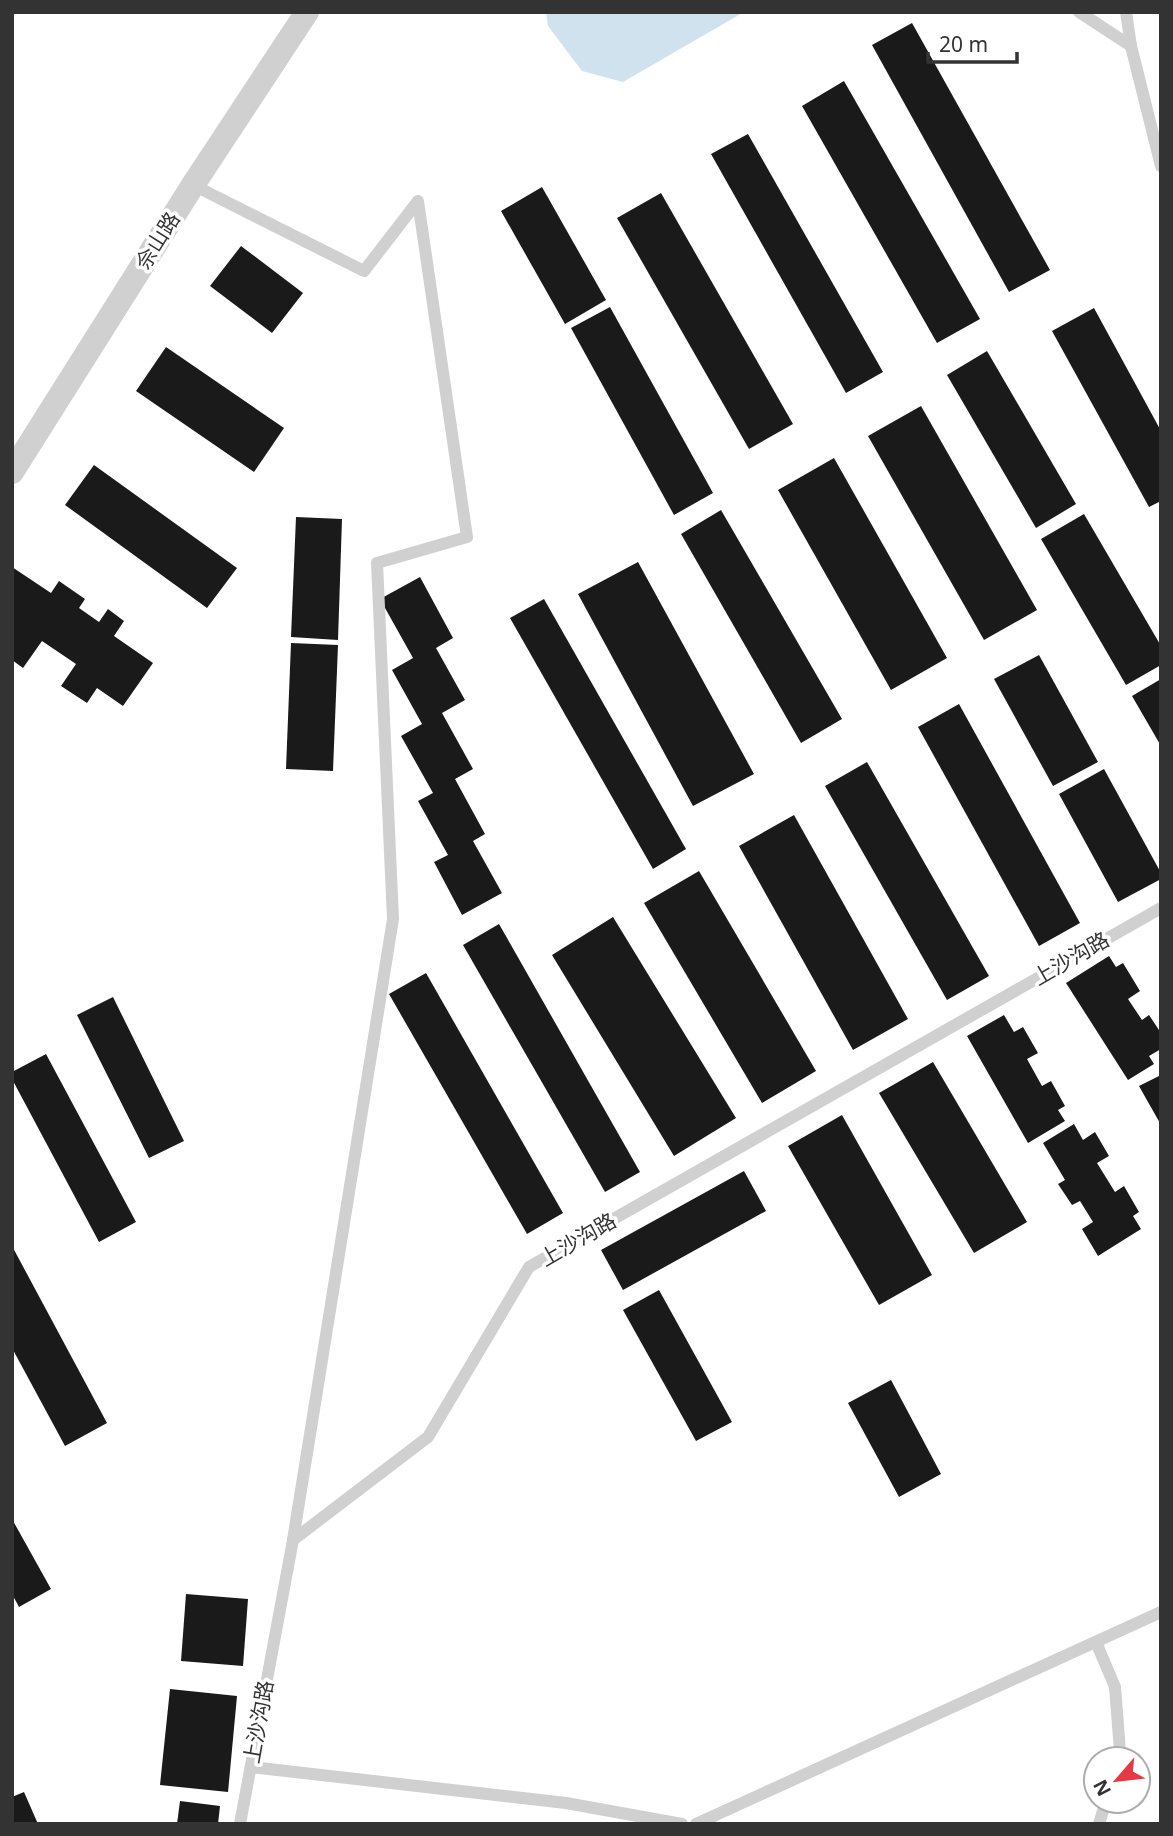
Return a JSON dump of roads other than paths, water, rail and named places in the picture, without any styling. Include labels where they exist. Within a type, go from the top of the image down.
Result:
[{"type":"street","name":"佘山路","points":[[12,472],[192,185],[306,12]]},
{"type":"lane","points":[[1080,12],[1131,46]]},
{"type":"lane","points":[[1126,12],[1131,46],[1161,166]]},
{"type":"lane","points":[[192,185],[364,271],[418,201],[467,537],[377,564],[393,919],[292,1540]]},
{"type":"lane","name":"上沙沟路","points":[[240,1824],[292,1540],[428,1437],[529,1268],[1161,908]]},
{"type":"lane","points":[[696,1824],[1161,1612]]},
{"type":"lane","points":[[1096,1642],[1115,1687],[1120,1745]]},
{"type":"lane","points":[[251,1767],[566,1803],[682,1824]]},
{"type":"water","points":[[546,12],[744,12],[623,82],[582,71],[548,26]]}]
